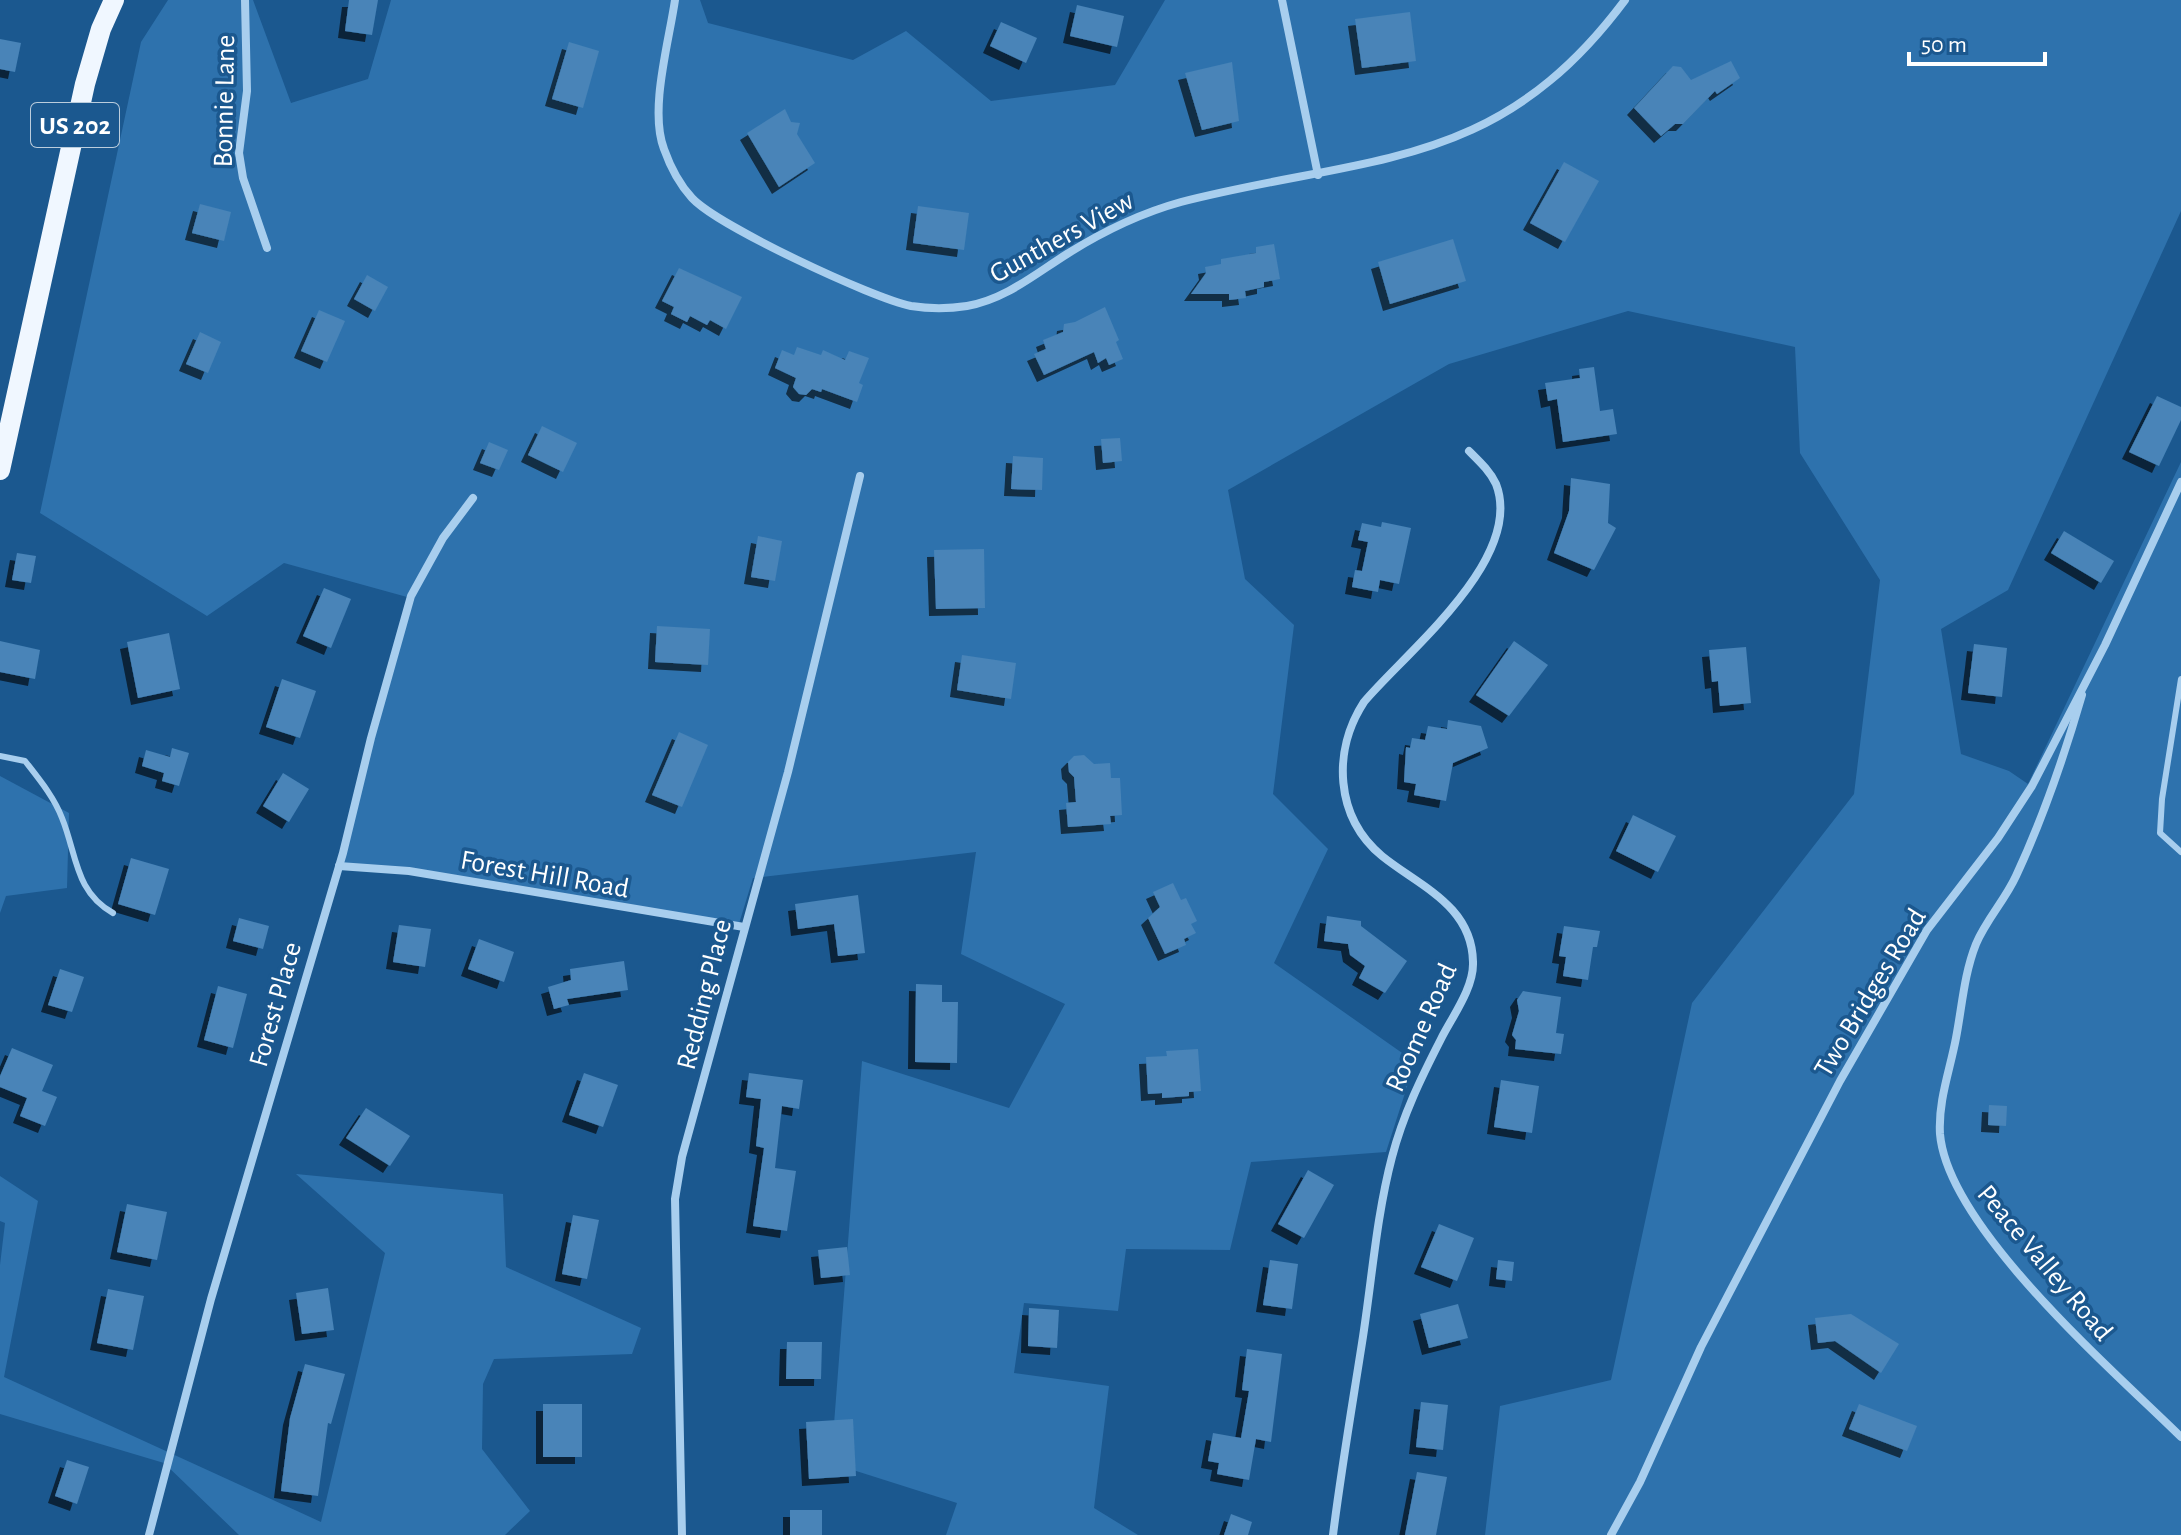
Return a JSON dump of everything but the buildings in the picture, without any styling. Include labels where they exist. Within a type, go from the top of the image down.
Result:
[{"type":"main road","name":"US 202","points":[[0,470],[85,84],[101,29],[114,0]]},
{"type":"street","name":"Bonnie Lane","points":[[245,0],[247,91],[239,153],[243,178],[267,248]]},
{"type":"street","name":"Gunthers View","points":[[675,0],[658,111],[662,146],[672,169],[692,198],[723,223],[908,305],[936,309],[993,299],[1103,233],[1155,210],[1421,151],[1469,133],[1514,108],[1558,76],[1598,35],[1625,0]]},
{"type":"street","points":[[1282,0],[1318,175]]},
{"type":"street","name":"Roome Road","points":[[1333,1535],[1377,1219],[1409,1104],[1464,993],[1473,962],[1466,932],[1450,906],[1382,856],[1361,832],[1348,803],[1342,763],[1353,720],[1364,702],[1461,600],[1486,556],[1499,501],[1489,472],[1469,451]]},
{"type":"street","name":"Redding Place","points":[[682,1535],[675,1199],[682,1157],[788,772],[860,476]]},
{"type":"street","name":"Two Bridges Road","points":[[1611,1535],[1640,1482],[1701,1347],[1840,1081],[1927,930],[2032,786],[2181,482]]},
{"type":"street","name":"Forest Place","points":[[149,1535],[211,1299],[339,866],[411,596],[443,538],[473,498]]},
{"type":"street","name":"Peace Valley Road","points":[[2087,679],[2038,828],[2003,902],[1982,933],[1968,967],[1941,1108],[1940,1133],[1952,1181],[2032,1288],[2096,1357],[2181,1437]]},
{"type":"street","name":"Forest Hill Road","points":[[339,866],[409,871],[744,927]]},
{"type":"lane","points":[[2181,679],[2162,799],[2160,833],[2181,852]]},
{"type":"lane","points":[[0,756],[25,761],[44,785],[62,818],[80,879],[88,895],[113,913]]},
{"type":"shaded area","points":[[168,0],[253,0],[291,103],[368,79],[391,0],[700,0],[708,23],[853,60],[906,31],[991,101],[1115,85],[1165,0],[2181,0],[2181,211],[2008,590],[1941,629],[1961,754],[2009,771],[2028,784],[2181,462],[2181,1535],[1485,1535],[1500,1406],[1611,1380],[1692,1003],[1854,794],[1880,580],[1800,453],[1795,347],[1628,311],[1449,364],[1228,490],[1245,579],[1294,625],[1273,794],[1328,849],[1274,963],[1415,1062],[1386,1152],[1251,1162],[1230,1250],[1126,1249],[1118,1311],[1024,1303],[1014,1373],[1109,1386],[1094,1508],[1138,1535],[946,1535],[957,1503],[831,1463],[862,1061],[1009,1108],[1065,1004],[961,954],[976,852],[753,878],[738,927],[338,862],[407,597],[284,563],[207,616],[40,513],[141,42]]},
{"type":"shaded area","points":[[0,776],[69,813],[67,888],[6,896],[0,913]]},
{"type":"shaded area","points":[[296,1174],[503,1194],[506,1267],[641,1328],[632,1354],[494,1359],[483,1384],[482,1449],[530,1511],[505,1535],[239,1535],[164,1463],[0,1414],[0,1265],[5,1223],[0,1221],[0,1176],[38,1201],[4,1377],[321,1522],[385,1253]]}]
